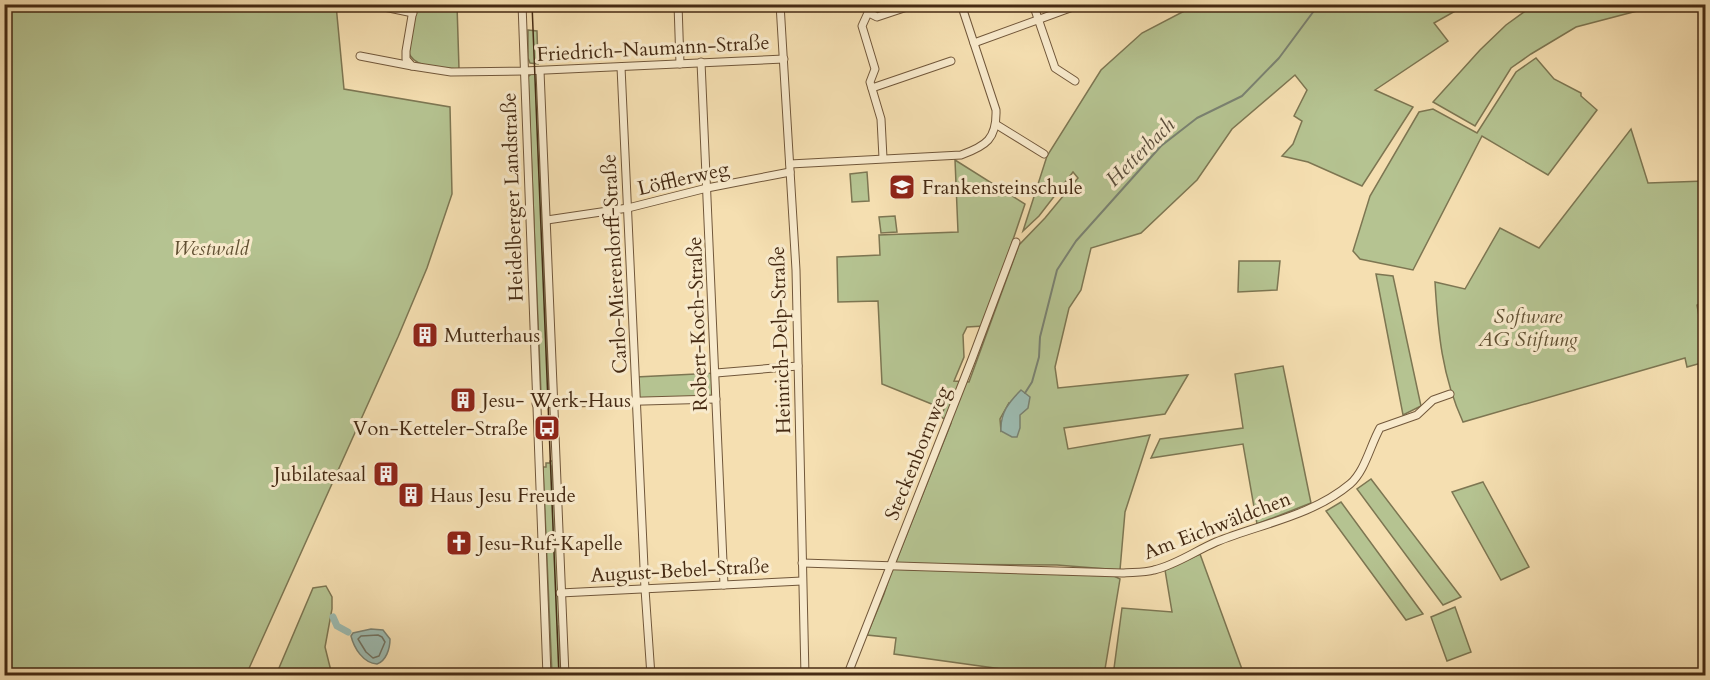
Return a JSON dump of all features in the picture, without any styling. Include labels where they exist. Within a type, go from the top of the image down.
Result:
[{"type":"street","points":[[370,4],[413,13]]},
{"type":"street","points":[[412,66],[406,59],[406,51],[414,4]]},
{"type":"street","name":"Heidelberger Landstraße","points":[[522,4],[547,675]]},
{"type":"street","points":[[678,4],[680,63]]},
{"type":"street","name":"Heinrich-Delp-Straße","points":[[780,4],[790,168],[798,366],[805,675]]},
{"type":"street","points":[[872,4],[862,26],[875,69],[870,82],[882,119],[883,158]]},
{"type":"street","points":[[961,4],[996,110],[997,126],[1044,154]]},
{"type":"street","points":[[1034,4],[1055,68],[1075,81]]},
{"type":"street","points":[[869,13],[877,17],[913,5]]},
{"type":"street","points":[[974,42],[1082,5]]},
{"type":"street","name":"Friedrich-Naumann-Straße","points":[[360,56],[451,72],[540,71],[784,59]]},
{"type":"street","points":[[872,88],[951,61]]},
{"type":"street","name":"Robert-Koch-Straße","points":[[701,62],[724,585]]},
{"type":"street","name":"Carlo-Mierendorff-Straße","points":[[621,67],[651,675]]},
{"type":"street","name":"Heidelberger Landstraße","points":[[540,71],[565,675]]},
{"type":"street","name":"Löfflerweg","points":[[547,220],[628,208],[790,168],[883,158],[961,155],[983,147],[997,126]]},
{"type":"street","name":"Steckenbornweg","points":[[847,675],[1016,242]]},
{"type":"street","points":[[716,373],[798,366]]},
{"type":"street","name":"Am Eichwäldchen","points":[[802,563],[1122,573],[1152,571],[1170,565],[1215,542],[1306,509],[1335,495],[1352,483],[1380,428],[1417,415],[1433,400],[1450,394]]},
{"type":"street","points":[[536,404],[716,399]]},
{"type":"street","name":"August-Bebel-Straße","points":[[560,593],[802,581]]},
{"type":"green space","points":[[1535,4],[1660,5],[1576,27],[1531,54],[1511,68],[1475,126],[1433,102],[1506,25]]},
{"type":"green space","name":"Westwald","points":[[4,5],[336,5],[344,89],[450,107],[452,194],[427,268],[246,675],[5,675]]},
{"type":"green space","points":[[417,5],[457,5],[459,69],[423,65],[411,57],[408,51]]},
{"type":"green space","points":[[1220,5],[1466,5],[1434,23],[1448,41],[1375,90],[1413,107],[1362,186],[1308,162],[1282,156],[1293,144],[1302,121],[1294,116],[1307,90],[1295,75],[1232,129],[1197,180],[1141,233],[1091,248],[1081,290],[1069,308],[1055,367],[1058,388],[1188,375],[1165,414],[1064,428],[1068,449],[1150,435],[1125,512],[1120,570],[1057,565],[895,564],[951,423],[941,417],[944,409],[882,384],[878,301],[838,302],[837,257],[880,255],[879,235],[958,232],[955,160],[1025,204],[984,326],[967,327],[963,335],[964,357],[954,381],[969,382],[1019,245],[1078,178],[1073,172],[1039,216],[1023,231],[1047,156],[1101,70],[1142,33],[1190,8]],"holes":[[[1009,403],[1027,408],[1001,431],[1000,419]]]},
{"type":"green space","points":[[528,30],[537,31],[538,64],[530,63],[528,58]]},
{"type":"green space","points":[[1536,58],[1554,79],[1581,93],[1581,96],[1597,110],[1548,175],[1482,136],[1413,270],[1360,259],[1353,251],[1370,196],[1419,112],[1433,109],[1477,133],[1516,72]]},
{"type":"green space","points":[[531,74],[537,74],[549,396],[544,398],[544,394],[541,394],[528,77]]},
{"type":"green space","name":"Software AG Stiftung","points":[[1631,129],[1648,183],[1705,181],[1705,300],[1697,305],[1705,349],[1705,362],[1687,367],[1685,358],[1463,422],[1450,388],[1442,354],[1435,282],[1465,289],[1500,228],[1539,248]]},
{"type":"green space","points":[[867,172],[869,201],[852,202],[850,174]]},
{"type":"green space","points":[[895,216],[897,232],[881,233],[879,217]]},
{"type":"green space","points":[[1239,261],[1280,261],[1277,290],[1238,292]]},
{"type":"green space","points":[[1376,274],[1393,276],[1421,406],[1403,415]]},
{"type":"green space","points":[[1283,366],[1311,503],[1257,524],[1243,444],[1151,458],[1160,439],[1243,428],[1235,374]]},
{"type":"green space","points":[[716,373],[716,399],[637,401],[636,377]]},
{"type":"green space","points":[[554,461],[552,466],[561,625],[559,626],[561,675],[552,675],[543,467],[546,467],[546,463]]},
{"type":"green space","points":[[1371,479],[1461,597],[1443,605],[1357,489]]},
{"type":"green space","points":[[1483,482],[1529,567],[1501,580],[1452,492]]},
{"type":"green space","points":[[1341,502],[1423,614],[1406,620],[1326,511]]},
{"type":"green space","points":[[1200,554],[1243,672],[1220,676],[1113,676],[1122,608],[1172,612],[1165,570]]},
{"type":"green space","points":[[892,569],[1114,576],[1120,579],[1104,675],[1044,675],[894,654],[896,638],[867,635]]},
{"type":"green space","points":[[326,586],[332,597],[325,647],[332,675],[276,675],[313,588]]},
{"type":"green space","points":[[1455,607],[1471,652],[1447,661],[1431,617]]},
{"type":"water","points":[[1021,390],[1030,397],[1028,408],[1020,415],[1017,437],[1012,437],[1001,431],[1002,419],[1009,404]]},
{"type":"water","points":[[371,629],[383,630],[390,639],[387,654],[377,664],[367,661],[360,654],[351,636],[353,633]]},
{"type":"waterway","name":"Hetterbach","points":[[1025,393],[1032,382],[1039,357],[1040,337],[1057,270],[1076,241],[1161,146],[1197,118],[1242,96],[1279,58],[1319,4]]},
{"type":"waterway","points":[[333,617],[337,626],[348,632]]},
{"type":"tram line","points":[[532,4],[559,676]]},
{"type":"place","name":"Frankensteinschule","points":[[902,187]]},
{"type":"place","name":"Mutterhaus","points":[[425,335]]},
{"type":"place","name":"Jesu- Werk-Haus","points":[[463,400]]},
{"type":"place","name":"Von-Ketteler-Straße","points":[[547,428]]},
{"type":"place","name":"Jubilatesaal","points":[[386,474]]},
{"type":"place","name":"Haus Jesu Freude","points":[[411,495]]},
{"type":"place","name":"Jesu-Ruf-Kapelle","points":[[459,543]]}]
